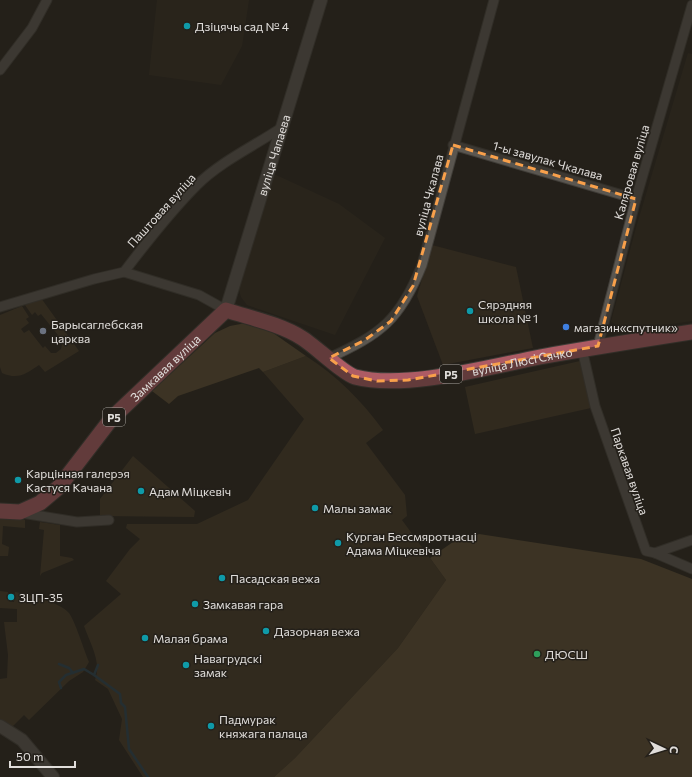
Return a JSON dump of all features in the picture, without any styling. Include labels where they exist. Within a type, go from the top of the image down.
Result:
[{"type":"main road","name":"вуліца Люсі Сячко","points":[[226,310],[300,336],[353,376],[377,381],[408,380],[464,372],[598,346],[692,332]]},
{"type":"main road","name":"Замкавая вуліца","points":[[0,511],[20,512],[40,503],[59,487],[112,418],[226,310]]},
{"type":"street","points":[[0,70],[32,28],[47,0]]},
{"type":"street","name":"вуліца Чапаева","points":[[226,310],[321,0]]},
{"type":"street","name":"вуліца Чкалава","points":[[329,358],[365,340],[391,320],[403,306],[422,266],[494,0]]},
{"type":"street","name":"Каляровая вуліца","points":[[598,346],[636,199],[692,5]]},
{"type":"street","name":"Паштовая вуліца","points":[[124,272],[139,252],[198,184],[224,164],[281,128]]},
{"type":"street","name":"1-ы завулак Чкалава","points":[[454,145],[636,199]]},
{"type":"street","points":[[0,307],[124,272],[199,295],[226,310]]},
{"type":"street","name":"Паркавая вуліца","points":[[582,349],[595,406],[646,551],[654,553],[692,570]]},
{"type":"street","points":[[20,512],[77,522],[109,520]]},
{"type":"street","points":[[654,553],[692,540]]},
{"type":"street","points":[[0,726],[22,740],[53,777]]},
{"type":"highlighted area","points":[[453,145],[636,199],[598,346],[408,380],[377,381],[353,376],[329,358],[365,340],[391,321],[413,286]]},
{"type":"shaded area","points":[[157,0],[249,0],[242,46],[221,85],[149,75]]},
{"type":"shaded area","points":[[688,53],[692,54],[692,321],[629,330],[611,322],[636,228]]},
{"type":"shaded area","points":[[274,174],[339,204],[385,238],[335,335],[247,305],[241,297],[238,286]]},
{"type":"shaded area","points":[[432,245],[516,267],[533,348],[443,365],[417,296]]},
{"type":"shaded area","points":[[41,298],[79,351],[45,372],[39,365],[22,375],[13,376],[2,373],[0,367],[0,315],[22,306],[29,317],[26,319],[29,323],[21,329],[24,333],[29,330],[43,348],[45,346],[51,353],[56,353],[61,349],[62,345],[56,337],[58,335],[41,314],[38,316],[35,312],[32,315],[25,305]]},
{"type":"shaded area","points":[[246,323],[266,328],[306,356],[263,372],[259,368],[178,396],[169,404],[152,391],[215,333],[230,326]]},
{"type":"shaded area","points":[[306,356],[348,389],[383,430],[366,443],[405,495],[407,516],[402,520],[446,580],[398,648],[295,758],[274,777],[143,777],[119,740],[122,719],[108,689],[95,680],[97,673],[96,659],[84,626],[121,594],[106,581],[130,549],[140,539],[126,528],[127,524],[197,524],[248,500],[304,419],[263,372]]},
{"type":"shaded area","points":[[580,361],[591,408],[475,434],[465,387]]},
{"type":"shaded area","points":[[133,456],[195,511],[194,517],[100,516],[100,499]]},
{"type":"shaded area","points":[[0,518],[25,520],[25,528],[3,526],[2,544],[9,547],[8,556],[0,556]]},
{"type":"shaded area","points":[[40,522],[60,525],[60,556],[72,558],[74,560],[42,573],[40,576],[44,530],[39,529]]},
{"type":"shaded area","points":[[479,534],[641,559],[692,579],[692,777],[274,777],[295,758],[398,648],[446,580],[430,558],[463,535],[467,539]]},
{"type":"shaded area","points":[[0,591],[8,592],[8,601],[14,602],[15,592],[44,600],[65,609],[74,622],[89,662],[83,672],[69,681],[29,720],[24,715],[12,727],[0,720],[0,679],[7,678],[8,655],[4,622],[17,622],[17,609],[0,608]]},
{"type":"waterway","points":[[59,664],[69,668],[73,673]]},
{"type":"waterway","points":[[98,665],[94,675],[120,694],[121,703],[125,707],[129,749],[148,777]]},
{"type":"waterway","points":[[61,688],[59,682],[66,675],[84,669],[94,675]]},
{"type":"place","name":"Дзіцячы сад № 4","points":[[187,26]]},
{"type":"place","name":"Сярэдняя школа № 1","points":[[470,311]]},
{"type":"place","name":"магазин«спутник»","points":[[566,327]]},
{"type":"place","name":"Барысаглебская царква","points":[[43,331]]},
{"type":"place","name":"Карцінная галерэя Кастуся Качана","points":[[18,480]]},
{"type":"place","name":"Адам Міцкевіч","points":[[141,491]]},
{"type":"place","name":"Малы замак","points":[[315,508]]},
{"type":"place","name":"Курган Бессмяротнасці Адама Міцкевіча","points":[[338,543]]},
{"type":"place","name":"Пасадская вежа","points":[[222,578]]},
{"type":"place","name":"3ЦП-35","points":[[11,597]]},
{"type":"place","name":"Замкавая гара","points":[[195,604]]},
{"type":"place","name":"Дазорная вежа","points":[[266,631]]},
{"type":"place","name":"Малая брама","points":[[145,638]]},
{"type":"place","name":"ДЮСШ","points":[[537,654]]},
{"type":"place","name":"Навагрудскі замак","points":[[186,665]]},
{"type":"place","name":"Падмурак княжага палаца","points":[[211,726]]}]
